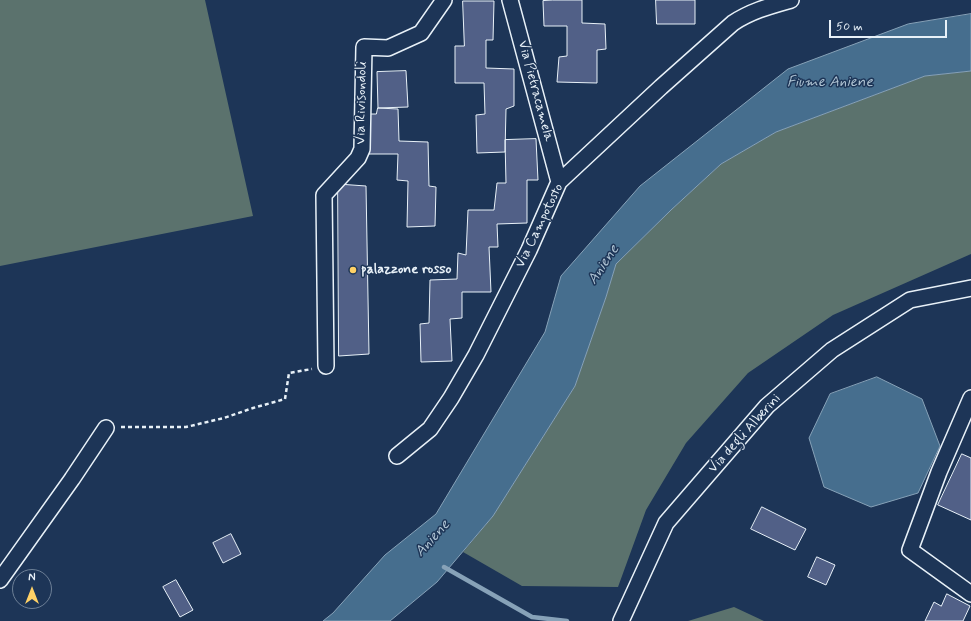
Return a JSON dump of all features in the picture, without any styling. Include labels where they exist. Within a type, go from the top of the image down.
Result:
[{"type":"street","name":"Via Rivisondoli","points":[[326,366],[324,195],[358,158],[362,149],[364,47],[388,48],[421,33],[444,0]]},
{"type":"street","name":"Via Pietracamela","points":[[510,0],[559,182]]},
{"type":"street","name":"Via Campotosto","points":[[397,456],[430,429],[451,398],[476,355],[530,250],[559,182],[650,97],[733,23],[744,15],[791,0]]},
{"type":"street","name":"Via degli Alberini","points":[[621,621],[666,523],[767,406],[832,350],[910,300],[971,288]]},
{"type":"street","points":[[971,398],[939,472],[910,550],[971,594]]},
{"type":"street","points":[[0,580],[72,479],[106,428]]},
{"type":"path","points":[[106,428],[186,427],[224,418],[285,399],[289,373],[326,366]]},
{"type":"green space","points":[[0,0],[205,0],[253,216],[0,266]]},
{"type":"green space","points":[[971,71],[971,254],[833,315],[748,373],[686,443],[646,510],[618,587],[522,586],[463,552],[493,516],[575,386],[616,264],[671,210],[721,164],[776,132],[925,76]]},
{"type":"green space","points":[[734,607],[764,621],[688,621]]},
{"type":"water","name":"Fiume Aniene","points":[[971,14],[971,71],[925,76],[776,132],[721,164],[671,210],[616,264],[575,386],[493,516],[437,582],[390,621],[323,621],[333,613],[385,555],[436,514],[545,332],[561,276],[640,186],[788,69],[908,24]]},
{"type":"water","points":[[877,377],[922,399],[940,446],[918,493],[871,507],[824,487],[809,438],[830,394]]},
{"type":"building","points":[[582,0],[582,23],[605,24],[606,49],[597,50],[597,83],[557,82],[559,57],[567,56],[567,26],[544,26],[543,1]]},
{"type":"building","points":[[656,0],[695,0],[695,24],[657,24]]},
{"type":"building","points":[[463,1],[494,1],[493,40],[486,40],[486,68],[514,69],[514,106],[506,109],[505,152],[477,153],[476,115],[485,114],[484,83],[455,83],[455,46],[464,46]]},
{"type":"building","points":[[406,71],[408,107],[378,108],[377,72]]},
{"type":"building","points":[[378,108],[398,109],[399,141],[428,142],[429,186],[436,187],[435,226],[407,227],[408,181],[397,180],[398,154],[369,154],[368,114],[376,114]]},
{"type":"building","points":[[536,139],[538,180],[527,180],[527,223],[497,224],[498,247],[489,247],[491,292],[462,292],[462,318],[450,319],[452,361],[421,362],[420,324],[429,323],[430,280],[457,279],[458,253],[466,255],[468,210],[494,210],[497,183],[506,183],[505,140]]},
{"type":"building","name":"palazzone rosso","points":[[338,184],[366,186],[369,354],[339,356]]},
{"type":"building","points":[[962,454],[971,458],[971,520],[938,505]]},
{"type":"building","points":[[762,507],[806,529],[795,550],[751,529]]},
{"type":"building","points":[[231,534],[241,554],[223,563],[213,543]]},
{"type":"building","points":[[817,557],[835,565],[826,585],[808,577]]},
{"type":"building","points":[[176,580],[193,610],[180,617],[163,587]]},
{"type":"building","points":[[947,594],[970,606],[963,621],[925,621],[934,602],[941,606]]},
{"type":"waterway","points":[[444,567],[532,617],[567,621]]},
{"type":"place","name":"palazzone rosso","points":[[353,270]]},
{"type":"water label","name":"Aniene","points":[[604,265]]},
{"type":"water label","name":"Aniene","points":[[433,539]]}]
